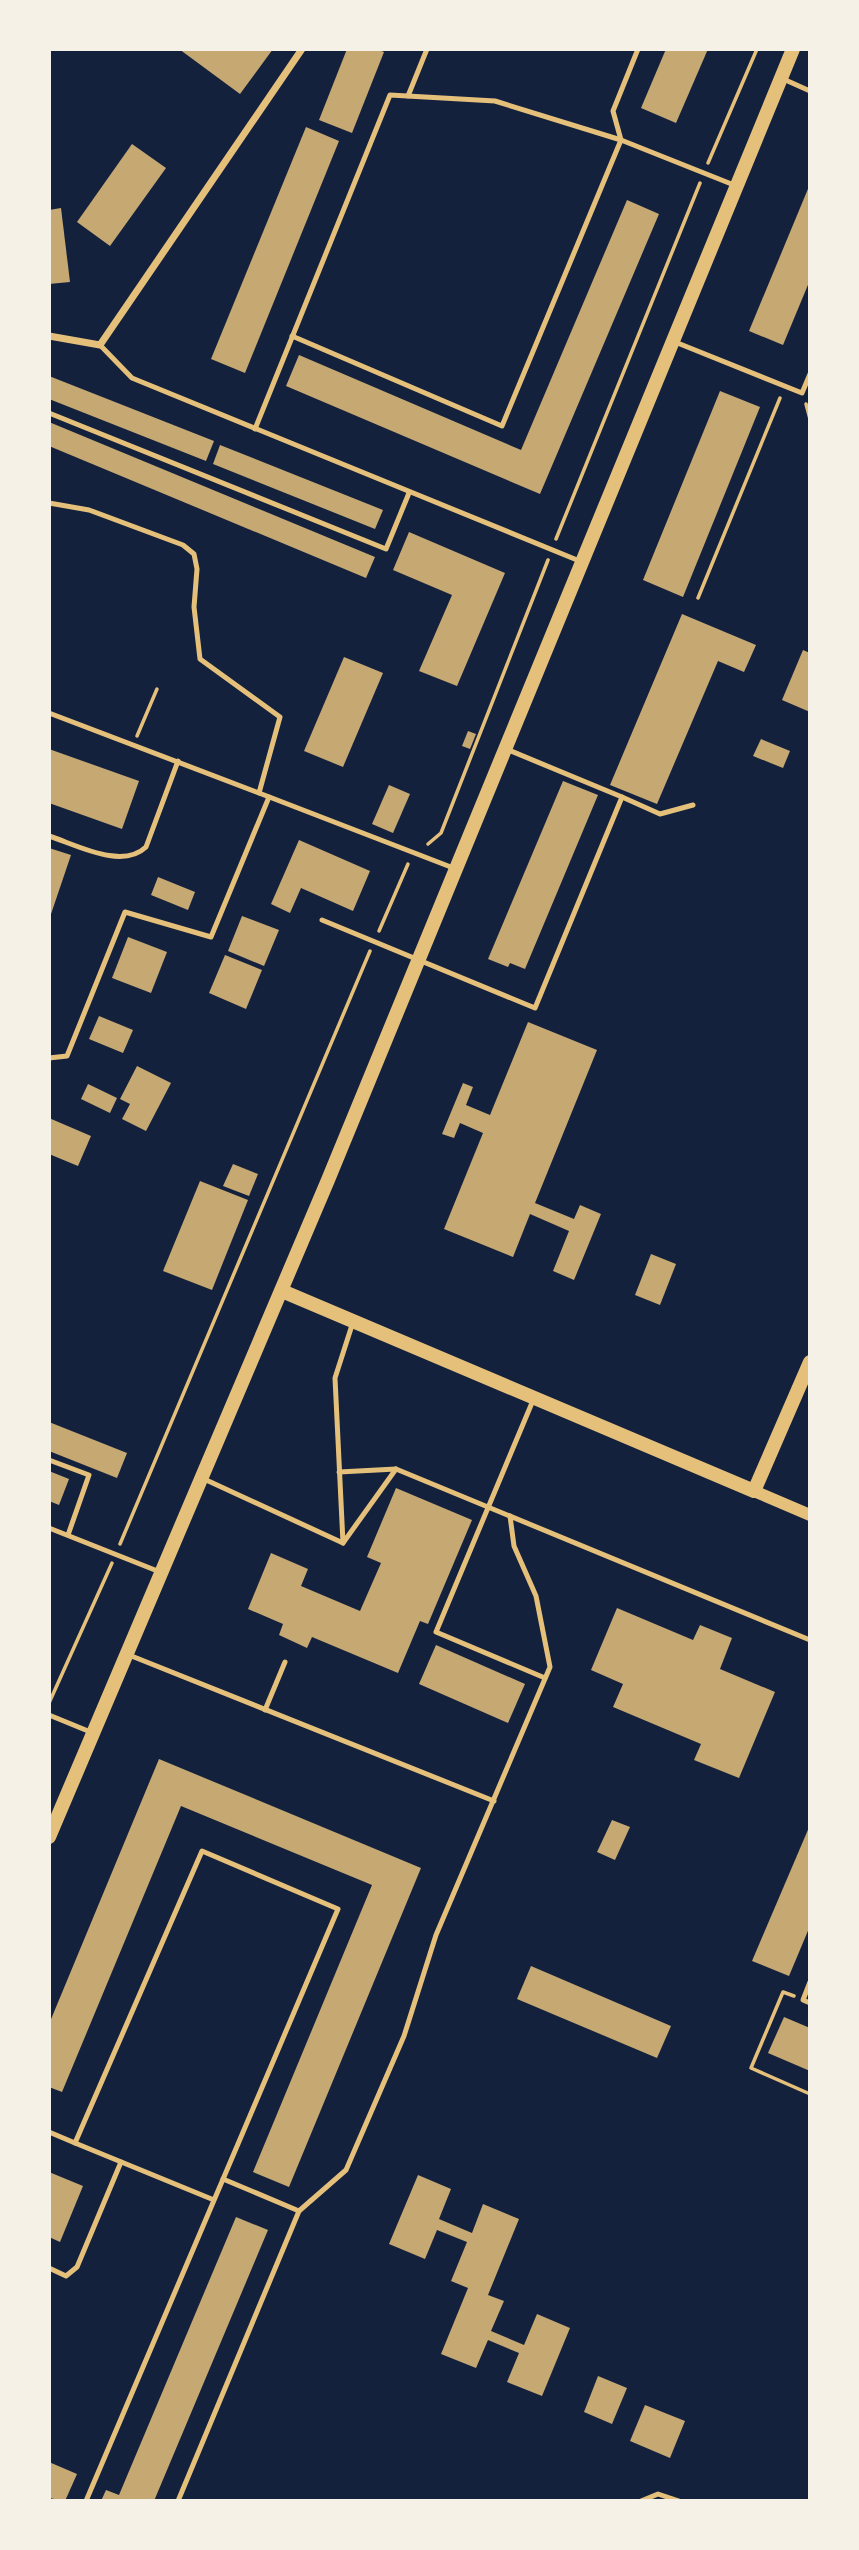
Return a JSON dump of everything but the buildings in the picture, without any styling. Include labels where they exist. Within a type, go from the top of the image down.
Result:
[{"type":"main road","points":[[49,1837],[282,1291],[793,49]]},
{"type":"main road","points":[[282,1291],[754,1491],[810,1362]]},
{"type":"street","points":[[49,336],[100,345],[302,49]]},
{"type":"street","points":[[754,1491],[810,1515]]},
{"type":"lane","points":[[408,96],[427,49]]},
{"type":"lane","points":[[292,336],[502,426],[621,140],[613,111],[639,49]]},
{"type":"lane","points":[[781,78],[810,91]]},
{"type":"lane","points":[[254,429],[390,95],[495,101],[621,140],[737,186]]},
{"type":"lane","points":[[674,341],[802,393],[810,374]]},
{"type":"lane","points":[[100,345],[132,379],[582,562]]},
{"type":"lane","points":[[49,413],[386,549],[409,493]]},
{"type":"lane","points":[[49,503],[89,510],[183,545],[194,554],[197,569],[194,607],[200,659],[280,717],[259,793]]},
{"type":"lane","points":[[49,713],[456,869]]},
{"type":"lane","points":[[506,749],[660,814],[693,805]]},
{"type":"lane","points":[[49,836],[117,857],[138,855],[146,847],[178,761]]},
{"type":"lane","points":[[49,1058],[67,1056],[125,912],[211,937],[269,797]]},
{"type":"lane","points":[[322,920],[535,1008],[622,797]]},
{"type":"lane","points":[[344,1543],[335,1378],[353,1322]]},
{"type":"lane","points":[[534,1398],[436,1632],[545,1678]]},
{"type":"lane","points":[[49,1460],[89,1475],[68,1535]]},
{"type":"lane","points":[[339,1472],[396,1469],[810,1640]]},
{"type":"lane","points":[[344,1543],[396,1469]]},
{"type":"lane","points":[[201,1478],[344,1543]]},
{"type":"lane","points":[[178,2501],[299,2211],[346,2170],[404,2036],[436,1935],[550,1667],[536,1596],[514,1546],[510,1516]]},
{"type":"lane","points":[[49,1528],[160,1572]]},
{"type":"lane","points":[[126,1654],[494,1801]]},
{"type":"lane","points":[[265,1710],[285,1662]]},
{"type":"lane","points":[[49,1715],[93,1733]]},
{"type":"lane","points":[[75,2143],[202,1852],[338,1909],[86,2501]]},
{"type":"lane","points":[[810,1982],[803,2000],[810,2003]]},
{"type":"lane","points":[[49,2132],[214,2200]]},
{"type":"lane","points":[[49,2268],[66,2276],[78,2267],[121,2162]]},
{"type":"lane","points":[[223,2179],[299,2211]]},
{"type":"lane","points":[[641,2501],[658,2494],[679,2501]]},
{"type":"path","points":[[49,1703],[116,1555],[404,871],[416,853],[441,834],[551,550],[757,49]]},
{"type":"path","points":[[698,598],[785,387]]},
{"type":"path","points":[[133,744],[157,689]]},
{"type":"path","points":[[803,2000],[783,1992],[751,2068],[810,2094]]}]
